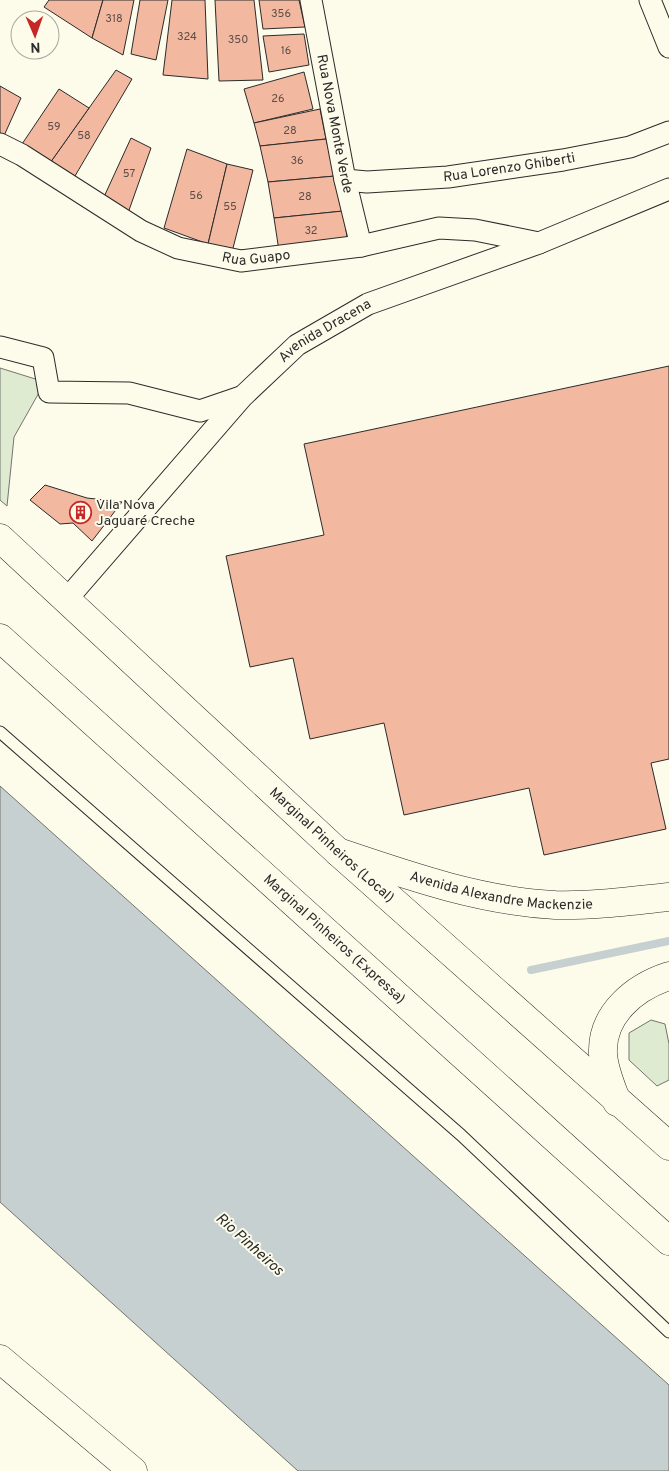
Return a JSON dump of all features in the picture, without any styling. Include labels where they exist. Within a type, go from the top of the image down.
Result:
[{"type":"main road","name":"Marginal Pinheiros (Local)","points":[[0,538],[338,852],[617,1102],[669,1146]]},
{"type":"main road","name":"Marginal Pinheiros (Expressa)","points":[[0,638],[669,1241]]},
{"type":"main road","name":"Avenida Alexandre Mackenzie","points":[[338,852],[440,886],[490,897],[555,904],[606,904],[669,897]]},
{"type":"main road","points":[[617,1102],[605,1068],[604,1038],[615,1014],[625,1000],[641,988],[669,976]]},
{"type":"main road","points":[[0,1359],[133,1471]]},
{"type":"street","name":"Rua Nova Monte Verde","points":[[311,0],[345,180],[361,246]]},
{"type":"street","points":[[650,0],[669,47]]},
{"type":"street","name":"Rua Lorenzo Ghiberti","points":[[345,180],[368,182],[448,177],[563,160],[630,147],[669,132]]},
{"type":"street","name":"Rua Guapo","points":[[0,144],[22,155],[141,231],[178,248],[241,261],[361,246],[439,228],[475,230],[539,243]]},
{"type":"street","name":"Avenida Dracena","points":[[67,599],[242,397],[297,344],[338,319],[368,304],[439,277],[539,243],[669,189]]},
{"type":"street","points":[[0,347],[43,358],[49,392],[129,393],[200,411],[242,397]]},
{"type":"lane","points":[[0,732],[460,1134],[669,1332]]},
{"type":"green space","points":[[0,368],[45,382],[14,437],[7,506],[0,500]]},
{"type":"green space","points":[[651,1020],[665,1024],[669,1044],[669,1080],[657,1086],[629,1060],[629,1033]]},
{"type":"water","name":"Rio Pinheiros","points":[[0,786],[669,1385],[669,1471],[298,1471],[0,1202]]},
{"type":"building","points":[[49,0],[103,0],[92,38],[60,17],[60,10],[49,10],[44,7]]},
{"type":"building","points":[[103,0],[134,0],[123,55],[92,38]]},
{"type":"building","points":[[140,0],[168,0],[156,60],[131,54]]},
{"type":"building","points":[[172,0],[205,0],[208,79],[163,75]]},
{"type":"building","points":[[215,0],[254,0],[263,80],[219,81]]},
{"type":"building","points":[[259,0],[299,0],[305,27],[263,29]]},
{"type":"building","points":[[304,34],[309,65],[269,72],[263,36]]},
{"type":"building","points":[[116,70],[132,79],[75,176],[50,163]]},
{"type":"building","points":[[304,72],[313,109],[254,123],[244,89]]},
{"type":"building","points":[[0,86],[21,98],[3,138],[0,137]]},
{"type":"building","points":[[59,89],[89,108],[50,163],[20,147]]},
{"type":"building","points":[[320,109],[326,139],[260,146],[254,123]]},
{"type":"building","points":[[131,138],[151,148],[128,213],[103,199]]},
{"type":"building","points":[[326,139],[335,176],[268,182],[260,146]]},
{"type":"building","points":[[187,149],[227,164],[208,244],[164,228]]},
{"type":"building","points":[[227,164],[253,170],[232,252],[208,244]]},
{"type":"building","points":[[335,176],[343,211],[274,218],[268,182]]},
{"type":"building","points":[[343,211],[348,243],[279,251],[274,218]]},
{"type":"building","points":[[669,366],[669,759],[651,763],[666,829],[544,855],[529,788],[404,815],[384,723],[310,739],[293,658],[250,667],[226,556],[324,535],[304,444]]},
{"type":"building","name":"Vila Nova Jaguaré Creche","points":[[45,485],[87,498],[122,502],[92,541],[73,523],[60,524],[30,500]]},
{"type":"waterway","points":[[531,970],[669,941]]},
{"type":"place","name":"Vila Nova Jaguaré Creche","points":[[80,513]]}]
